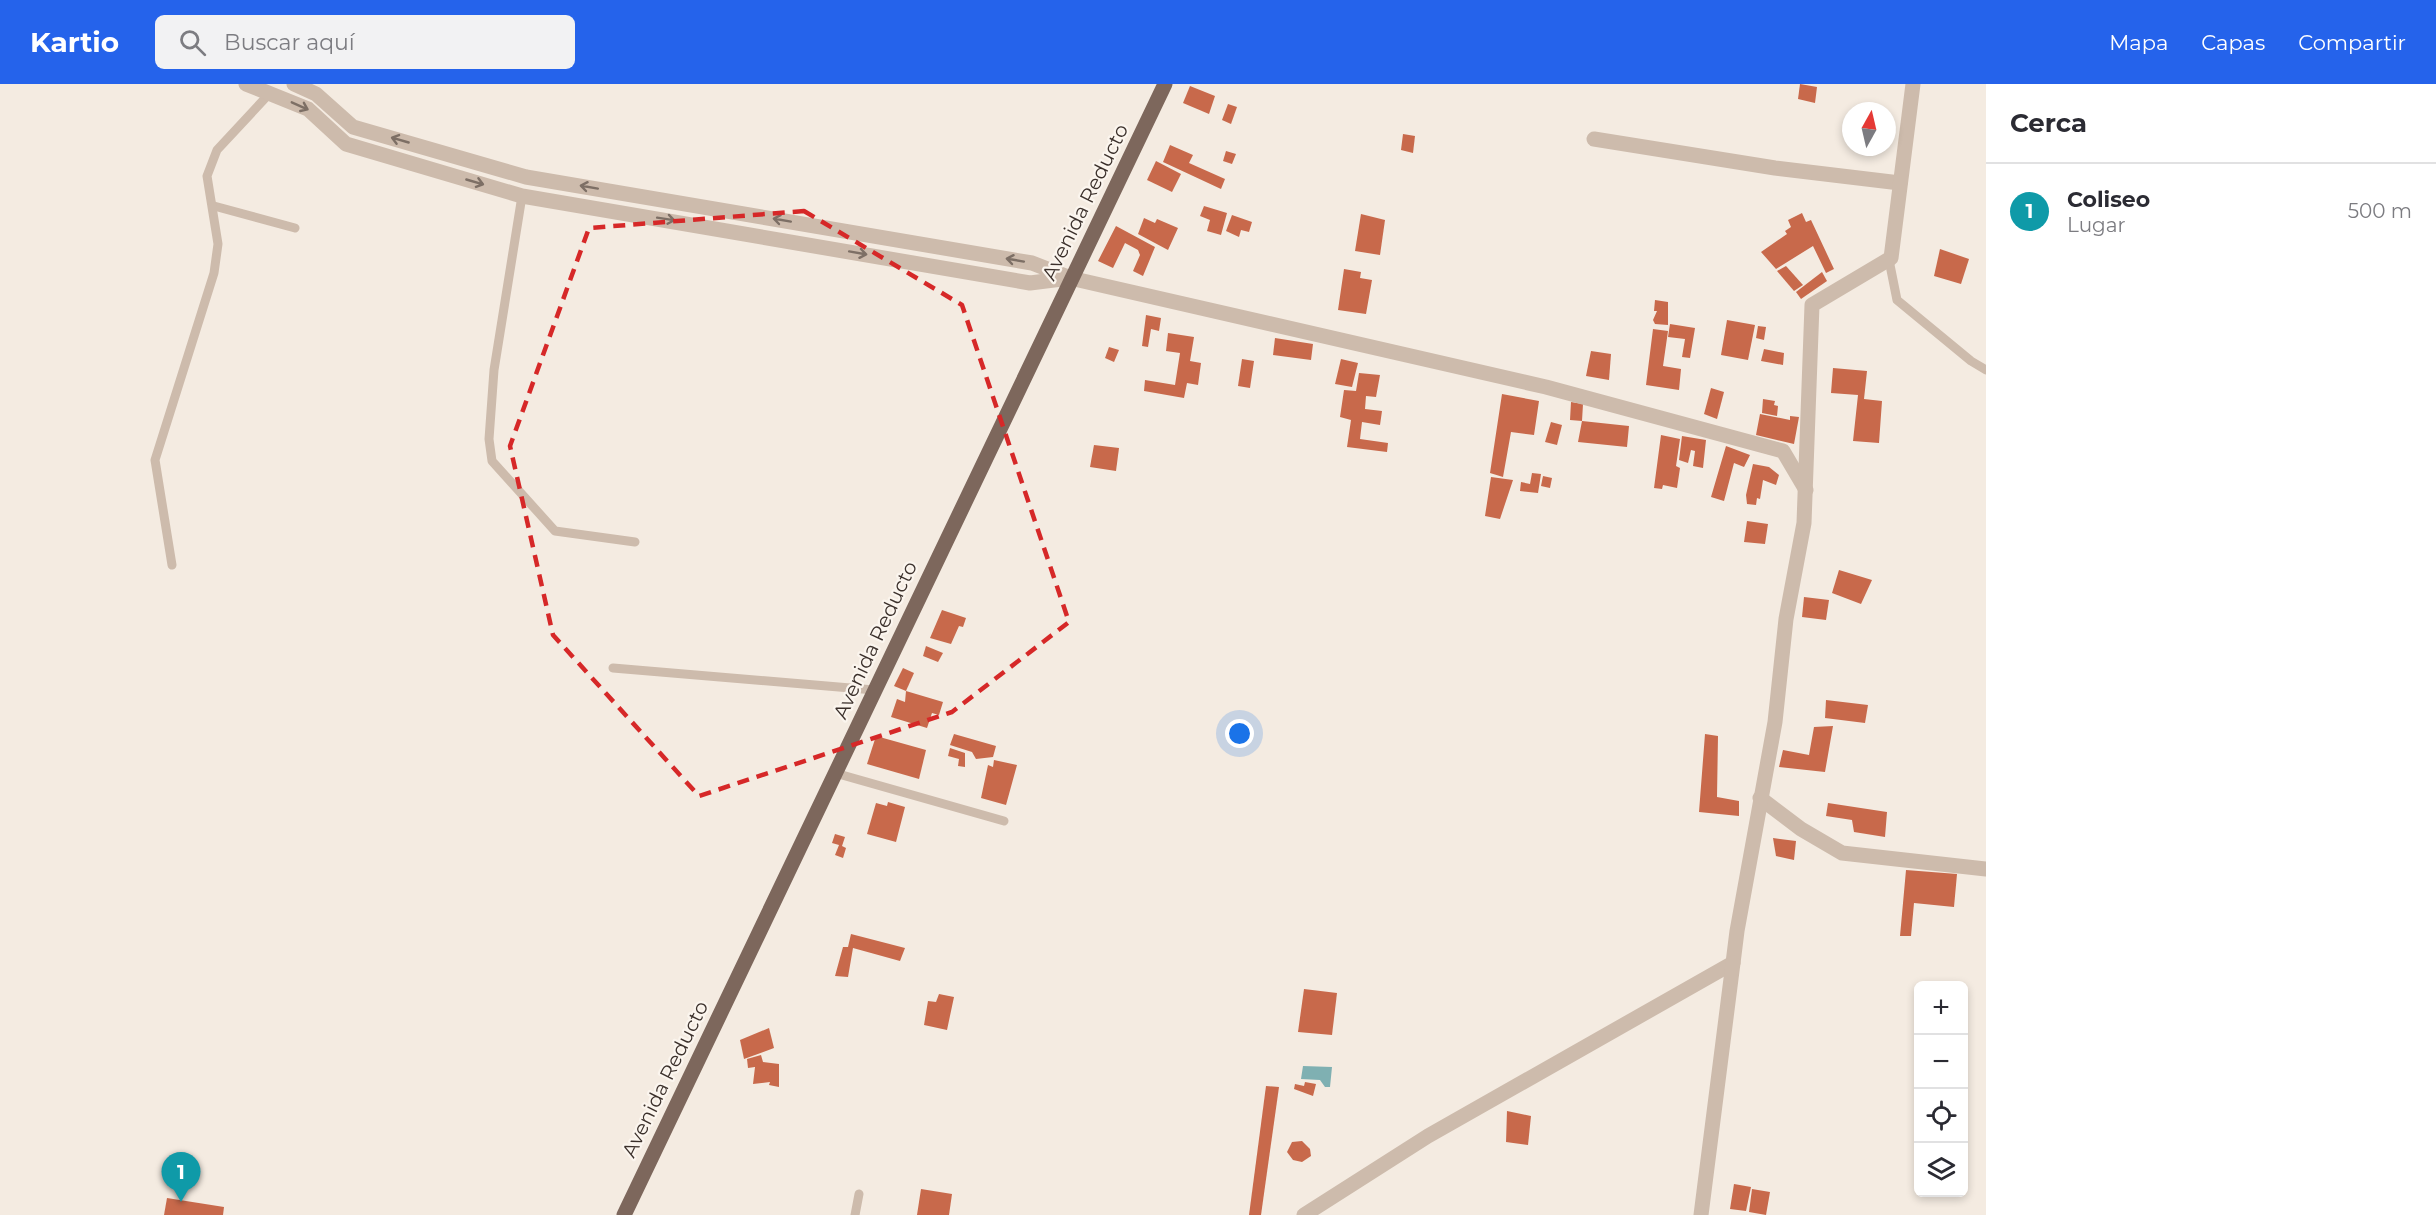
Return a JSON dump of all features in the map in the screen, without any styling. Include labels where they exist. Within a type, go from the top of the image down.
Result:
[{"type":"main road","name":"Avenida Reducto","points":[[624,1215],[1070,278],[1165,84]]},
{"type":"street","points":[[246,84],[272,88],[308,109],[346,144],[522,196],[1030,283],[1070,278]]},
{"type":"street","points":[[294,84],[316,94],[353,126],[526,177],[1032,263],[1070,278],[1546,387],[1783,451],[1806,490]]},
{"type":"street","points":[[1701,1215],[1733,963],[1775,722],[1786,618],[1804,523],[1812,305],[1889,260],[1913,84]]},
{"type":"street","points":[[1594,139],[1775,168],[1900,183]]},
{"type":"street","points":[[522,196],[526,177]]},
{"type":"street","points":[[730,230],[732,212]]},
{"type":"street","points":[[1760,798],[1801,829],[1842,853],[1986,869]]},
{"type":"street","points":[[1304,1215],[1428,1136],[1600,1041],[1733,963]]},
{"type":"lane","points":[[172,565],[155,460],[214,273],[218,244],[214,206],[207,176],[217,150],[272,88]]},
{"type":"lane","points":[[522,196],[494,370],[489,439],[492,461],[555,531],[635,542]]},
{"type":"lane","points":[[214,206],[295,228]]},
{"type":"lane","points":[[1889,260],[1897,300],[1971,361],[1986,370]]},
{"type":"lane","points":[[613,668],[874,690]]},
{"type":"lane","points":[[835,773],[1004,821]]},
{"type":"lane","points":[[855,1215],[859,1194]]},
{"type":"highlighted area","points":[[804,211],[962,305],[1069,622],[952,712],[699,796],[553,635],[510,446],[589,228]]},
{"type":"water","points":[[1303,1066],[1332,1067],[1330,1087],[1325,1087],[1320,1080],[1301,1079]]},
{"type":"building","points":[[1800,84],[1817,87],[1815,103],[1798,99]]},
{"type":"building","points":[[1190,86],[1215,96],[1209,114],[1183,103]]},
{"type":"building","points":[[1228,104],[1237,107],[1231,124],[1222,120]]},
{"type":"building","points":[[1403,134],[1415,136],[1413,153],[1401,150]]},
{"type":"building","points":[[1170,145],[1193,155],[1189,163],[1225,179],[1221,189],[1163,162]]},
{"type":"building","points":[[1226,151],[1236,154],[1232,164],[1223,161]]},
{"type":"building","points":[[1156,161],[1181,174],[1172,192],[1147,180]]},
{"type":"building","points":[[1204,206],[1227,213],[1221,235],[1207,231],[1210,220],[1200,216]]},
{"type":"building","points":[[1802,213],[1806,222],[1811,220],[1834,269],[1826,273],[1813,246],[1776,269],[1761,252],[1787,234],[1785,231],[1791,227],[1788,220]]},
{"type":"building","points":[[1361,214],[1385,220],[1380,255],[1355,251]]},
{"type":"building","points":[[1232,215],[1252,222],[1249,232],[1241,230],[1239,237],[1226,231]]},
{"type":"building","points":[[1144,218],[1155,223],[1157,219],[1178,228],[1168,250],[1138,234]]},
{"type":"building","points":[[1116,226],[1155,247],[1143,276],[1133,271],[1140,255],[1138,250],[1125,243],[1113,268],[1098,261]]},
{"type":"building","points":[[1940,249],[1969,259],[1961,284],[1934,276]]},
{"type":"building","points":[[1786,266],[1803,285],[1794,291],[1777,271]]},
{"type":"building","points":[[1344,269],[1361,272],[1360,278],[1372,280],[1366,314],[1338,310]]},
{"type":"building","points":[[1822,272],[1827,281],[1801,299],[1796,292]]},
{"type":"building","points":[[1655,300],[1668,302],[1668,325],[1655,324],[1653,320],[1657,311],[1654,311]]},
{"type":"building","points":[[1146,315],[1161,318],[1159,331],[1151,329],[1148,347],[1142,346]]},
{"type":"building","points":[[1727,320],[1755,325],[1748,360],[1721,355]]},
{"type":"building","points":[[1670,324],[1695,328],[1690,358],[1682,357],[1685,339],[1668,337]]},
{"type":"building","points":[[1758,326],[1766,327],[1764,340],[1756,338]]},
{"type":"building","points":[[1653,329],[1668,331],[1663,366],[1681,369],[1679,390],[1646,385]]},
{"type":"building","points":[[1168,333],[1194,337],[1190,361],[1201,363],[1198,385],[1187,383],[1184,398],[1144,391],[1145,380],[1175,385],[1180,353],[1166,351]]},
{"type":"building","points":[[1275,338],[1313,344],[1311,360],[1273,355]]},
{"type":"building","points":[[1109,347],[1119,350],[1114,362],[1105,358]]},
{"type":"building","points":[[1764,349],[1784,353],[1783,365],[1761,361]]},
{"type":"building","points":[[1591,351],[1611,354],[1609,380],[1586,376]]},
{"type":"building","points":[[1242,359],[1254,361],[1250,388],[1238,386]]},
{"type":"building","points":[[1341,359],[1358,363],[1352,387],[1335,384]]},
{"type":"building","points":[[1833,368],[1867,371],[1864,399],[1882,401],[1879,443],[1853,441],[1858,395],[1831,393]]},
{"type":"building","points":[[1359,373],[1380,375],[1376,397],[1366,396],[1365,409],[1382,411],[1380,425],[1362,422],[1360,439],[1388,443],[1387,452],[1347,447],[1351,420],[1340,417],[1344,390],[1356,391]]},
{"type":"building","points":[[1711,388],[1724,392],[1717,419],[1704,414]]},
{"type":"building","points":[[1502,394],[1539,401],[1534,435],[1511,432],[1503,477],[1490,473]]},
{"type":"building","points":[[1763,399],[1775,401],[1774,405],[1778,406],[1777,416],[1762,413]]},
{"type":"building","points":[[1571,402],[1583,404],[1582,421],[1570,420]]},
{"type":"building","points":[[1760,414],[1790,420],[1790,416],[1799,417],[1794,444],[1756,435]]},
{"type":"building","points":[[1582,421],[1629,426],[1627,447],[1578,442]]},
{"type":"building","points":[[1551,422],[1562,425],[1557,445],[1545,442]]},
{"type":"building","points":[[1661,435],[1680,439],[1676,466],[1680,468],[1677,488],[1663,485],[1662,489],[1654,488]]},
{"type":"building","points":[[1682,436],[1706,440],[1703,468],[1693,466],[1695,451],[1691,450],[1688,463],[1679,460]]},
{"type":"building","points":[[1094,445],[1119,448],[1116,471],[1090,467]]},
{"type":"building","points":[[1726,446],[1750,455],[1744,467],[1734,463],[1724,501],[1711,497]]},
{"type":"building","points":[[1753,464],[1769,467],[1779,475],[1776,485],[1763,480],[1760,499],[1757,498],[1756,505],[1747,504],[1746,495]]},
{"type":"building","points":[[1532,473],[1541,474],[1538,493],[1520,491],[1521,482],[1530,484]]},
{"type":"building","points":[[1543,476],[1552,478],[1550,488],[1541,486]]},
{"type":"building","points":[[1491,477],[1513,480],[1500,519],[1485,516]]},
{"type":"building","points":[[1747,521],[1768,524],[1765,544],[1744,542]]},
{"type":"building","points":[[1839,570],[1872,580],[1861,604],[1832,593]]},
{"type":"building","points":[[1804,597],[1829,600],[1826,620],[1802,617]]},
{"type":"building","points":[[942,610],[966,618],[963,627],[959,626],[951,644],[930,638]]},
{"type":"building","points":[[926,646],[943,653],[938,662],[923,656]]},
{"type":"building","points":[[903,668],[914,673],[906,691],[894,686]]},
{"type":"building","points":[[906,691],[943,702],[939,715],[932,713],[927,728],[891,717],[897,699],[905,702]]},
{"type":"building","points":[[1826,700],[1868,705],[1865,723],[1825,718]]},
{"type":"building","points":[[1833,726],[1825,772],[1779,767],[1783,750],[1809,755],[1814,727]]},
{"type":"building","points":[[954,734],[996,746],[993,757],[976,759],[972,752],[950,745]]},
{"type":"building","points":[[1705,734],[1718,736],[1717,797],[1739,801],[1739,816],[1699,812]]},
{"type":"building","points":[[876,736],[926,750],[919,779],[867,764]]},
{"type":"building","points":[[950,748],[965,753],[965,767],[958,766],[959,759],[948,756]]},
{"type":"building","points":[[994,760],[1017,765],[1006,805],[981,798],[988,765],[993,767]]},
{"type":"building","points":[[888,802],[905,807],[896,842],[867,834],[876,803],[887,806]]},
{"type":"building","points":[[1828,803],[1887,812],[1885,837],[1854,832],[1852,820],[1826,816]]},
{"type":"building","points":[[835,834],[845,837],[842,846],[846,848],[843,858],[835,855],[839,845],[832,843]]},
{"type":"building","points":[[1773,838],[1796,841],[1794,860],[1776,856]]},
{"type":"building","points":[[1906,870],[1957,874],[1954,907],[1914,903],[1911,936],[1900,936]]},
{"type":"building","points":[[851,934],[905,948],[900,961],[853,948],[848,977],[835,976],[843,947],[848,947]]},
{"type":"building","points":[[1304,989],[1337,993],[1332,1035],[1298,1032]]},
{"type":"building","points":[[939,994],[954,997],[947,1030],[924,1025],[928,1001],[936,1002]]},
{"type":"building","points":[[769,1028],[774,1048],[744,1059],[740,1040]]},
{"type":"building","points":[[761,1055],[763,1062],[779,1064],[779,1087],[769,1085],[770,1082],[753,1084],[755,1067],[748,1068],[747,1059]]},
{"type":"building","points":[[1305,1082],[1316,1084],[1313,1096],[1294,1089],[1295,1084],[1304,1086]]},
{"type":"building","points":[[1266,1086],[1279,1087],[1261,1215],[1249,1215]]},
{"type":"building","points":[[1507,1111],[1531,1116],[1528,1145],[1506,1142]]},
{"type":"building","points":[[1302,1141],[1310,1149],[1311,1156],[1302,1162],[1293,1160],[1287,1152],[1292,1142]]},
{"type":"building","points":[[1734,1184],[1751,1187],[1746,1211],[1730,1209]]},
{"type":"building","points":[[921,1189],[952,1194],[949,1215],[917,1215]]},
{"type":"building","points":[[1752,1189],[1770,1192],[1766,1215],[1749,1212]]},
{"type":"building","points":[[167,1198],[224,1207],[223,1215],[164,1215]]},
{"type":"place","name":"Coliseo","points":[[181,1202]]}]
